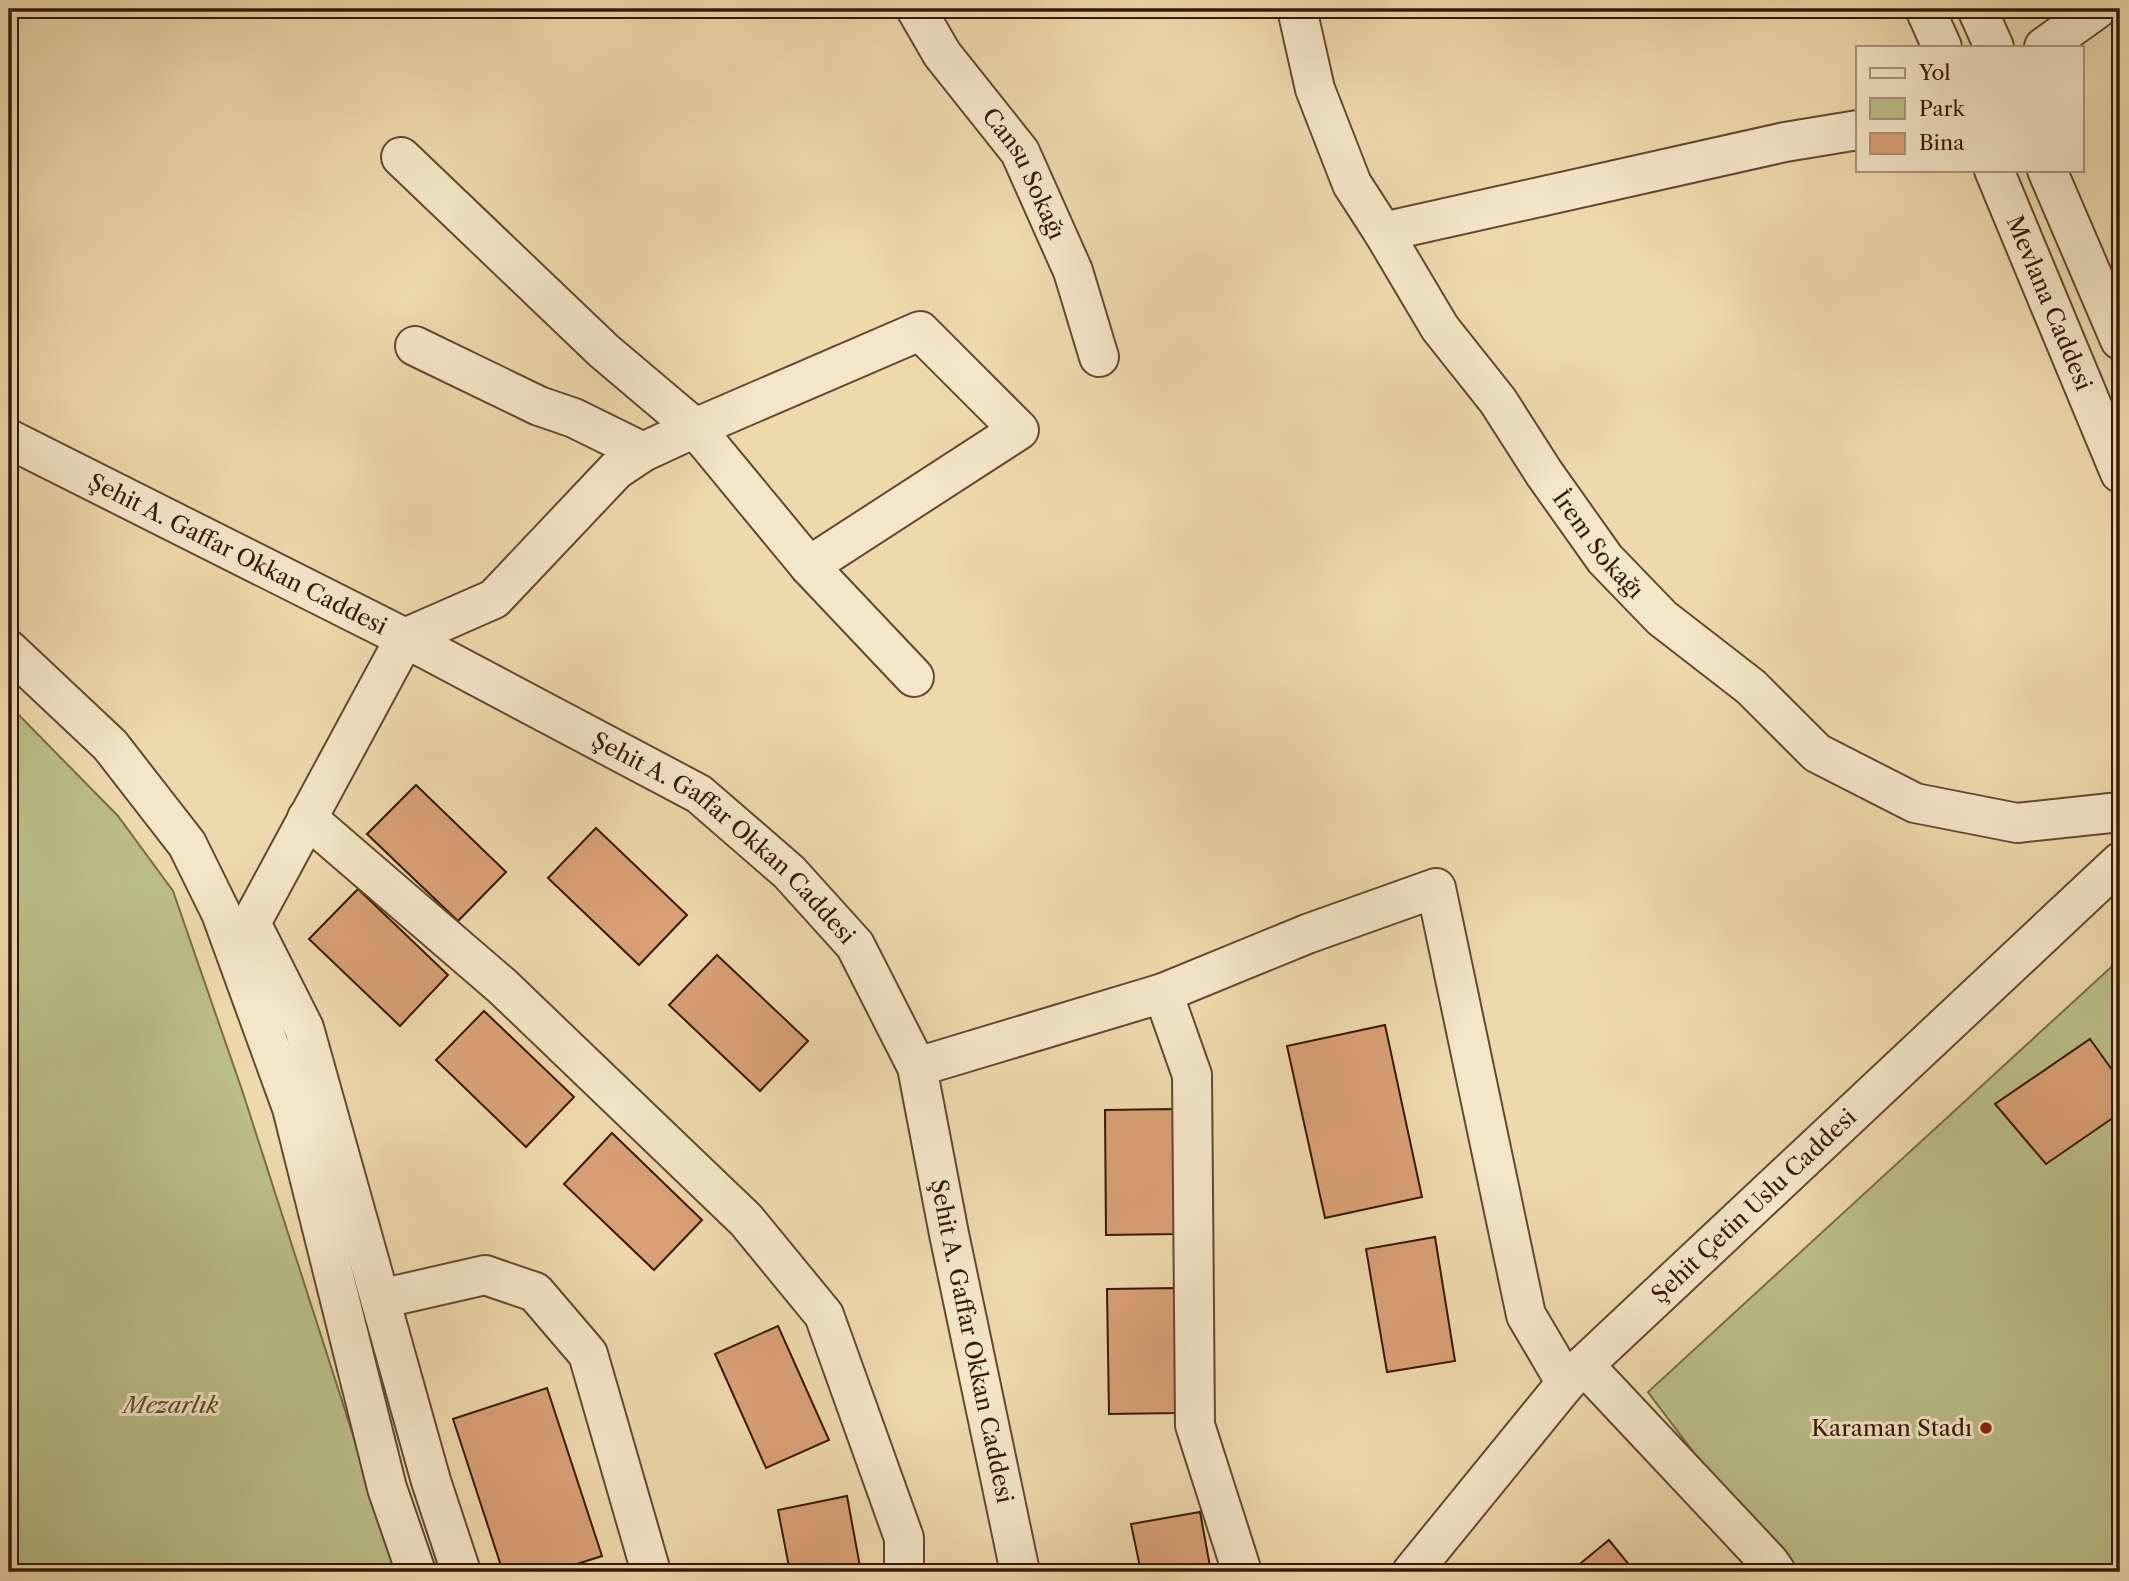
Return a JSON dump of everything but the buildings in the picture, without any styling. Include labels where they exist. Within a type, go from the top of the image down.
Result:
[{"type":"street","name":"Cansu Sokağı","points":[[916,9],[942,54],[1020,152],[1073,271],[1099,357]]},
{"type":"street","name":"İrem Sokağı","points":[[1297,9],[1315,89],[1352,184],[1440,328],[1498,401],[1544,473],[1605,559],[1662,618],[1751,687],[1816,753],[1915,803],[2017,823],[2120,812]]},
{"type":"street","points":[[1925,9],[1942,46]]},
{"type":"street","points":[[1977,9],[1994,46]]},
{"type":"street","points":[[2046,46],[2097,9]]},
{"type":"street","points":[[1383,232],[1786,142],[1856,130]]},
{"type":"street","points":[[401,157],[604,351],[695,428],[809,566],[914,677]]},
{"type":"street","name":"Mevlana Caddesi","points":[[1995,172],[2120,473]]},
{"type":"street","points":[[2048,172],[2120,340]]},
{"type":"street","points":[[461,1572],[431,1481],[304,1028],[251,923],[405,638],[494,599],[616,470],[643,452],[920,331],[1019,430],[809,566]]},
{"type":"street","points":[[415,345],[539,406],[574,418],[643,452]]},
{"type":"street","name":"Şehit A. Gaffar Okkan Caddesi","points":[[9,439],[405,638],[699,794],[789,872],[855,945],[917,1067],[1020,1572]]},
{"type":"street","points":[[9,650],[110,745],[187,844],[221,913],[292,1108],[387,1488],[416,1572]]},
{"type":"street","points":[[307,818],[502,986],[746,1220],[824,1315],[905,1538],[904,1572]]},
{"type":"street","name":"Şehit Çetin Uslu Caddesi","points":[[1412,1572],[1575,1374],[2120,862]]},
{"type":"street","points":[[917,1067],[1163,993],[1307,934],[1436,888],[1526,1315],[1575,1374],[1769,1562],[1776,1572]]},
{"type":"street","points":[[1163,993],[1192,1075],[1195,1425],[1242,1572]]},
{"type":"street","points":[[380,1299],[485,1275],[535,1293],[587,1354],[651,1572]]},
{"type":"green space","name":"Mezarlık","points":[[9,705],[118,816],[173,891],[242,1090],[397,1572],[9,1572]]},
{"type":"green space","points":[[2120,959],[2120,1572],[1784,1572],[1648,1392]]},
{"type":"place","name":"Karaman Stadı","points":[[1986,1428]]}]
